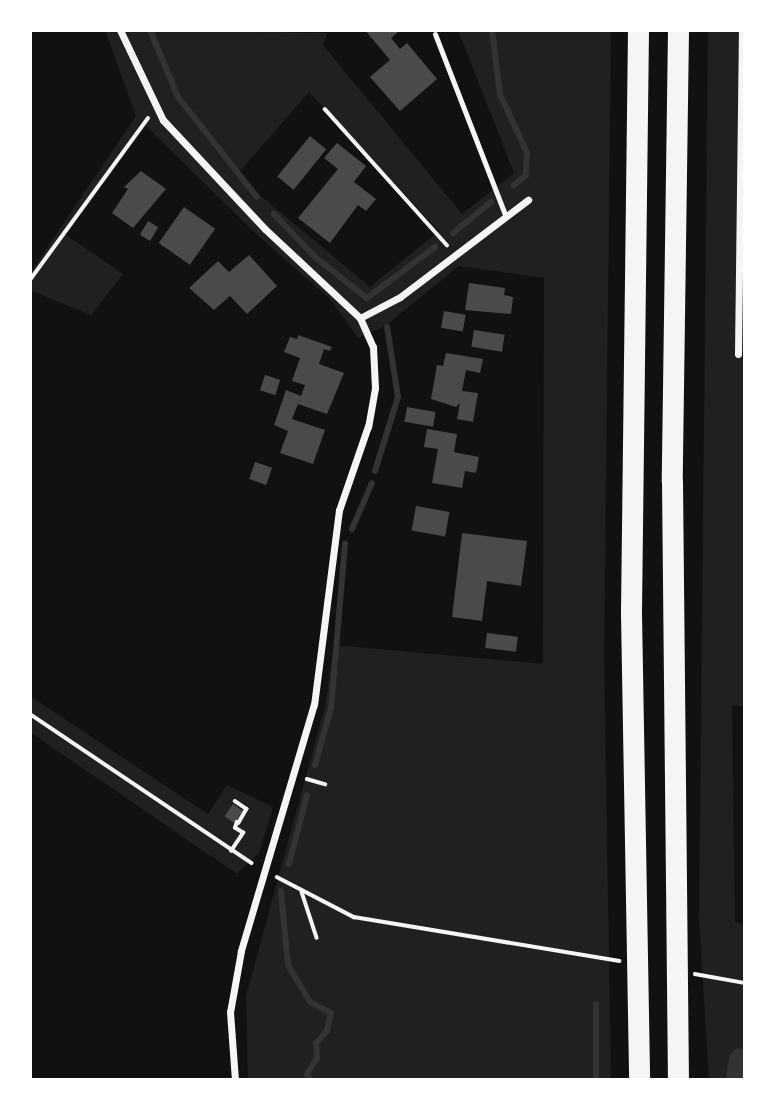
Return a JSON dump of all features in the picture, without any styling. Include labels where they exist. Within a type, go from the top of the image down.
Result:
[{"type":"highway","points":[[638,30],[631,613],[639,1080]]},
{"type":"highway","points":[[678,30],[671,481],[678,1080]]},
{"type":"street","points":[[120,30],[155,109],[265,229],[360,318],[373,347],[375,387],[368,426],[339,510],[314,704],[242,951],[230,1012],[235,1080]]},
{"type":"street","points":[[738,354],[743,30]]},
{"type":"street","points":[[360,318],[400,297],[527,200]]},
{"type":"lane","points":[[435,34],[506,217]]},
{"type":"path","points":[[30,280],[155,109]]},
{"type":"path","points":[[325,109],[455,254]]},
{"type":"path","points":[[30,715],[266,873],[354,917],[557,951]]},
{"type":"path","points":[[295,776],[325,784]]},
{"type":"path","points":[[231,851],[243,833],[235,828],[247,809],[234,800]]},
{"type":"path","points":[[301,890],[317,938]]},
{"type":"shaded area","points":[[105,30],[327,33],[323,45],[462,214],[514,173],[458,30],[611,30],[604,657],[611,1080],[248,1080],[246,996],[325,706],[334,645],[543,664],[544,278],[459,266],[385,326],[358,338],[331,300],[255,233],[146,126],[66,235],[123,274],[91,315],[30,290],[30,273],[136,116]],"holes":[[[309,92],[439,231],[370,287],[256,192],[240,171]]]},
{"type":"shaded area","points":[[708,30],[745,30],[745,707],[732,705],[735,922],[745,924],[745,1049],[736,1048],[729,1056],[726,1080],[709,1080],[699,918]]},
{"type":"shaded area","points":[[30,696],[208,814],[227,785],[273,807],[259,853],[237,874],[30,732]]},
{"type":"shaded area","points":[[736,1048],[745,1049],[745,1080],[726,1080],[729,1056]]},
{"type":"building","points":[[365,30],[400,30],[391,38],[400,49],[407,43],[437,79],[400,111],[370,77],[390,60]]},
{"type":"building","points":[[310,136],[326,149],[294,190],[277,176]]},
{"type":"building","points":[[337,143],[366,166],[354,182],[376,199],[366,211],[358,205],[330,243],[298,218],[338,169],[324,158]]},
{"type":"building","points":[[141,171],[166,189],[133,228],[112,213],[128,189],[124,187]]},
{"type":"building","points":[[184,207],[215,229],[190,265],[159,243]]},
{"type":"building","points":[[148,221],[158,227],[150,241],[140,235]]},
{"type":"building","points":[[249,255],[277,286],[247,314],[230,296],[214,310],[189,288],[218,261],[229,272]]},
{"type":"building","points":[[469,283],[505,288],[504,295],[513,297],[511,314],[465,310]]},
{"type":"building","points":[[444,311],[466,315],[463,332],[441,328]]},
{"type":"building","points":[[474,330],[505,335],[502,352],[471,347]]},
{"type":"building","points":[[298,335],[332,347],[330,351],[324,349],[319,364],[344,373],[327,414],[298,404],[292,419],[325,430],[313,464],[280,453],[288,431],[274,425],[286,390],[301,396],[305,385],[292,381],[300,358],[284,352],[290,337],[297,339]]},
{"type":"building","points":[[446,353],[483,359],[480,373],[466,370],[462,391],[478,393],[473,422],[457,419],[460,403],[456,407],[431,399],[437,365],[443,366]]},
{"type":"building","points":[[265,375],[280,380],[275,395],[260,390]]},
{"type":"building","points":[[407,407],[436,412],[433,427],[404,422]]},
{"type":"building","points":[[427,429],[457,434],[454,452],[479,457],[476,473],[465,471],[462,488],[432,483],[438,449],[424,447]]},
{"type":"building","points":[[255,462],[272,468],[266,485],[249,479]]},
{"type":"building","points":[[416,506],[449,512],[445,537],[412,531]]},
{"type":"building","points":[[462,533],[527,541],[521,586],[487,581],[482,621],[452,617]]},
{"type":"building","points":[[487,633],[518,637],[516,652],[485,648]]},
{"type":"building","points":[[233,804],[243,811],[234,823],[224,816]]},
{"type":"waterway","points":[[150,30],[178,97],[257,197]]},
{"type":"waterway","points":[[492,30],[500,94],[527,153],[526,175],[514,185]]},
{"type":"waterway","points":[[453,233],[491,202]]},
{"type":"waterway","points":[[274,214],[315,257],[367,298],[435,247]]},
{"type":"waterway","points":[[375,471],[398,397],[387,327]]},
{"type":"waterway","points":[[352,529],[372,483]]},
{"type":"waterway","points":[[315,765],[331,708],[345,544]]},
{"type":"waterway","points":[[289,864],[307,795]]},
{"type":"waterway","points":[[281,891],[288,965],[310,1002],[331,1013],[327,1031],[316,1043],[317,1058],[307,1074],[310,1080]]},
{"type":"waterway","points":[[596,1004],[596,1080]]}]
